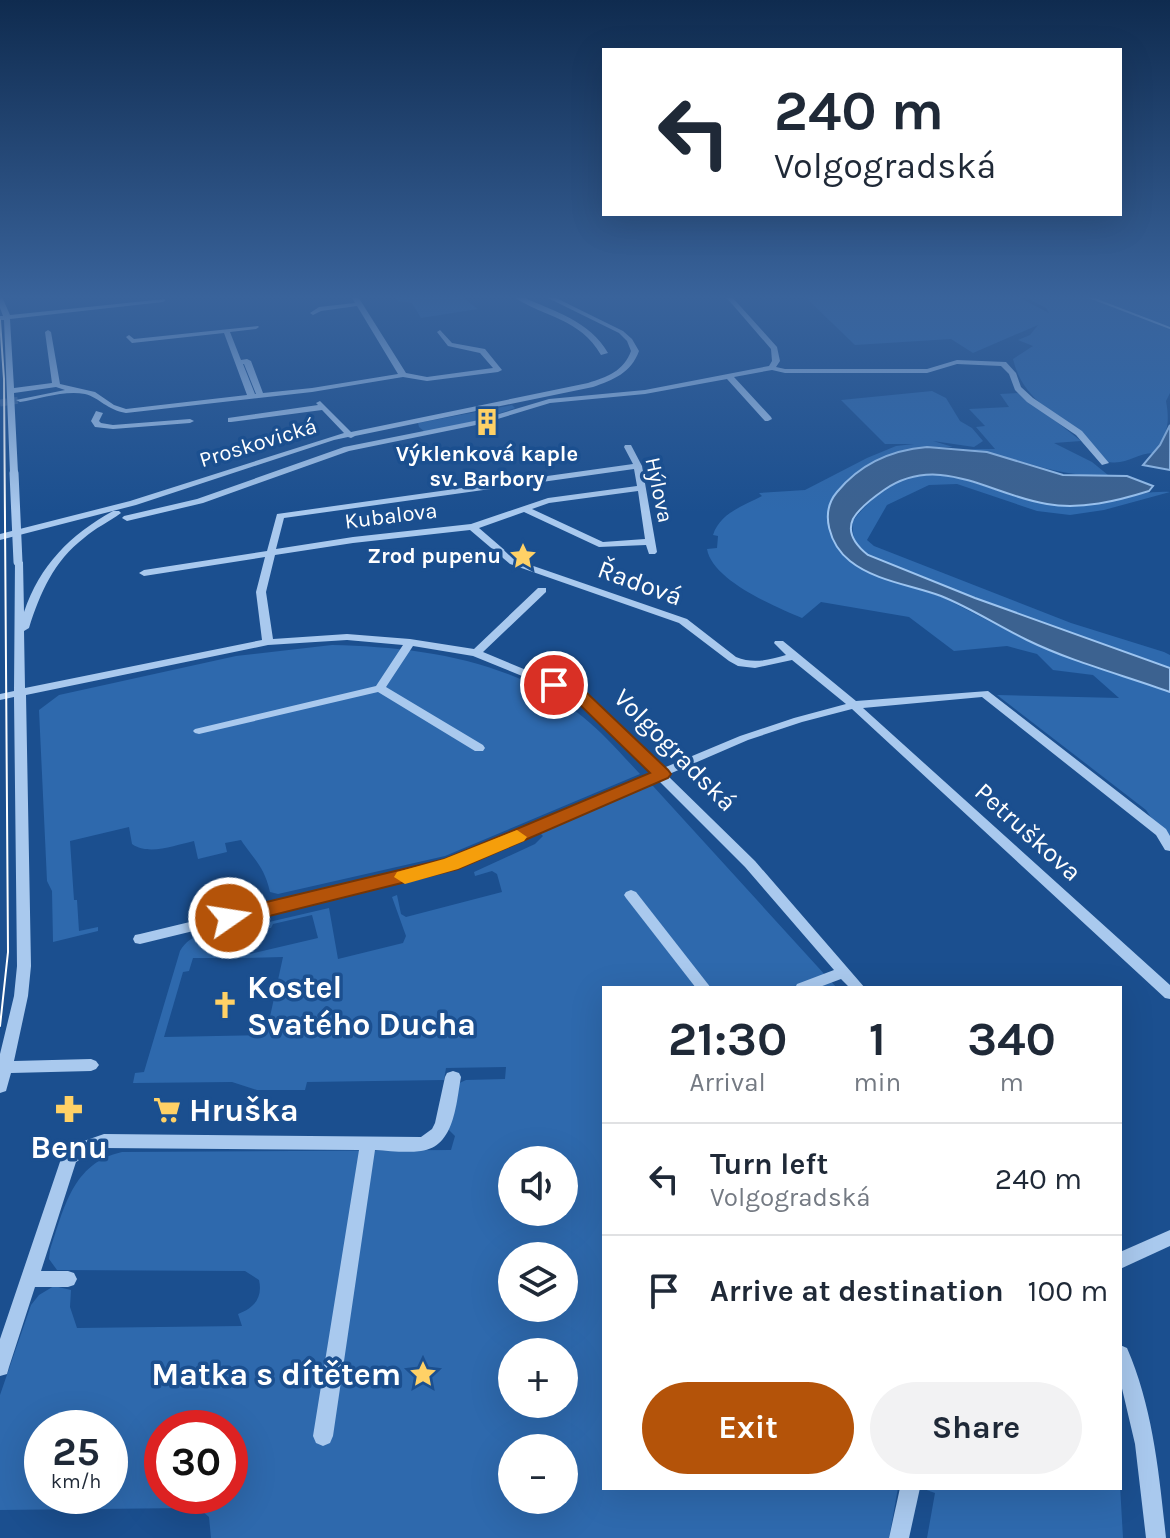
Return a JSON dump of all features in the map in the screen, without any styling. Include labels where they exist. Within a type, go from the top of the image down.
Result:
[{"type":"street","points":[[0,1087],[24,966],[18,562],[9,369]]},
{"type":"street","points":[[54,369],[56,385]]},
{"type":"street","points":[[243,369],[256,394]]},
{"type":"street","points":[[399,369],[403,375]]},
{"type":"street","points":[[11,391],[56,385],[92,394],[111,410],[126,411],[312,390],[403,375],[427,379],[497,369]]},
{"type":"street","name":"Proskovická","points":[[133,503],[243,465],[349,434],[578,388],[609,378],[625,369]]},
{"type":"street","points":[[127,518],[256,484],[305,462],[363,446],[481,422],[549,401],[645,392],[768,369]]},
{"type":"street","points":[[775,369],[934,369]]},
{"type":"street","points":[[1008,369],[1018,388],[1030,400],[1079,433],[1105,463]]},
{"type":"street","points":[[730,377],[768,419]]},
{"type":"street","points":[[312,390],[323,407],[363,446]]},
{"type":"street","points":[[20,400],[76,391]]},
{"type":"street","name":"Proskovická","points":[[231,420],[323,407]]},
{"type":"street","points":[[99,413],[95,421],[98,425],[113,427],[190,421]]},
{"type":"street","name":"Hýlova","points":[[524,509],[602,545],[651,547],[638,466],[628,447]]},
{"type":"street","points":[[268,642],[261,592],[280,516],[638,466]]},
{"type":"street","name":"Kubalova","points":[[144,573],[270,552],[472,527],[548,501],[641,488]]},
{"type":"street","points":[[20,641],[39,587],[63,550],[86,530],[133,503]]},
{"type":"street","points":[[0,537],[133,503]]},
{"type":"street","name":"Řadová","points":[[472,527],[513,562],[683,621],[735,663],[762,666],[793,656]]},
{"type":"street","points":[[476,653],[542,590]]},
{"type":"street","name":"Volgogradská","points":[[0,696],[268,642],[347,637],[410,642],[476,653],[580,696],[750,864],[856,986]]},
{"type":"street","points":[[199,731],[380,688],[410,642]]},
{"type":"street","points":[[779,643],[854,705]]},
{"type":"street","points":[[380,688],[479,748]]},
{"type":"street","points":[[140,939],[437,868],[744,738],[854,705],[984,693],[1166,835],[1170,847]]},
{"type":"street","name":"Petruškova","points":[[854,705],[1170,994]]},
{"type":"street","points":[[631,895],[702,986]]},
{"type":"street","points":[[807,986],[844,972]]},
{"type":"street","points":[[4,1067],[91,1065]]},
{"type":"street","points":[[0,1367],[69,1158],[104,1141],[422,1144],[432,1141],[441,1130],[453,1077]]},
{"type":"street","points":[[323,1436],[368,1144]]},
{"type":"street","points":[[1122,1260],[1170,1238]]},
{"type":"street","points":[[31,1279],[68,1279]]},
{"type":"street","points":[[1122,1360],[1139,1409],[1147,1448],[1156,1538]]},
{"type":"street","points":[[899,1538],[910,1490]]},
{"type":"shaded area","points":[[1016,369],[1170,369],[1165,434],[1153,453],[1119,462],[1105,461],[1084,436],[1032,395]]},
{"type":"shaded area","points":[[932,391],[946,398],[960,421],[972,428],[983,441],[974,447],[933,441],[953,447],[900,452],[870,464],[856,474],[830,501],[851,562],[871,573],[942,597],[1028,641],[1170,692],[1170,846],[1146,810],[997,695],[1119,698],[1093,675],[1053,670],[1037,654],[1007,646],[954,651],[909,617],[821,602],[802,618],[746,591],[732,582],[711,560],[707,549],[717,548],[718,536],[713,535],[716,527],[733,511],[762,496],[759,493],[805,490],[867,458],[896,446],[914,444],[885,444],[841,400]]},
{"type":"shaded area","points":[[1020,393],[1081,441],[1054,443],[1092,462],[1108,475],[1055,471],[970,449],[995,449],[976,427],[985,426],[969,409],[1009,407],[1000,394]]},
{"type":"shaded area","points":[[512,405],[515,408],[476,421],[425,432],[418,423]]},
{"type":"shaded area","points":[[1170,425],[1170,470],[1143,465],[1160,445]]},
{"type":"shaded area","points":[[927,447],[987,452],[1063,475],[1127,476],[1153,486],[1149,491],[1112,501],[1060,506],[1026,499],[965,479],[925,475],[904,479],[884,490],[856,515],[851,530],[857,544],[868,555],[975,598],[1170,668],[1170,692],[1044,648],[941,596],[860,568],[843,554],[832,538],[828,519],[837,492],[866,466],[878,460],[901,451]]},
{"type":"shaded area","points":[[922,473],[959,478],[1029,501],[1066,506],[1170,492],[1104,510],[1070,515],[1037,511],[957,484],[929,485],[887,505],[867,540],[874,546],[1071,623],[1164,652],[1170,655],[1170,668],[975,598],[868,555],[854,541],[852,522],[883,491]]},
{"type":"shaded area","points":[[332,645],[398,649],[464,660],[527,682],[583,717],[640,774],[445,856],[278,894],[270,892],[262,870],[241,840],[225,843],[227,852],[198,859],[194,841],[146,849],[132,844],[129,827],[70,841],[79,931],[98,927],[98,931],[53,942],[39,710],[59,695],[236,656]]},
{"type":"shaded area","points":[[653,786],[835,986],[602,986],[602,1490],[898,1490],[889,1538],[211,1538],[209,1517],[206,1514],[248,1514],[248,1410],[144,1410],[144,1508],[128,1509],[128,1410],[24,1410],[24,1510],[0,1510],[0,1395],[31,1305],[39,1295],[54,1286],[71,1290],[70,1307],[77,1328],[242,1326],[238,1314],[249,1309],[258,1297],[259,1280],[245,1271],[57,1270],[49,1259],[60,1219],[72,1190],[92,1166],[122,1152],[451,1150],[455,1136],[448,1129],[455,1085],[466,1080],[505,1079],[506,1067],[446,1068],[444,1080],[307,1082],[305,1090],[257,1090],[232,1082],[133,1083],[135,1073],[144,1072],[180,951],[189,940],[224,933],[224,955],[221,958],[193,958],[189,971],[183,972],[164,1037],[266,1035],[283,957],[241,958],[242,953],[238,953],[234,941],[248,947],[250,954],[318,938],[312,915],[273,924],[271,928],[256,928],[257,936],[253,938],[239,929],[329,908],[338,959],[403,943],[406,936],[392,897],[397,895],[401,914],[406,917],[502,892],[497,874],[492,871],[475,876],[474,872],[535,844],[543,836],[540,833],[643,787]]},
{"type":"shaded area","points":[[927,1490],[1120,1490],[1123,1538],[927,1538],[935,1493]]},
{"type":"tunnel","points":[[0,403],[20,400]]},
{"type":"tram line","points":[[0,1026],[8,952],[3,369]]},
{"type":"slow traffic","points":[[405,877],[451,864],[517,837]]},
{"type":"place","name":"Výklenková kaple sv. Barbory","points":[[487,422]]},
{"type":"place","name":"Zrod pupenu","points":[[523,556]]},
{"type":"place","name":"Kostel Svatého Ducha","points":[[225,1005]]},
{"type":"place","name":"Benu","points":[[69,1109]]},
{"type":"place","name":"Hruška","points":[[167,1110]]},
{"type":"place","name":"Matka s dítětem","points":[[423,1374]]},
{"type":"route","points":[[229,918],[424,873],[480,853],[662,774],[580,696],[554,685]]}]
